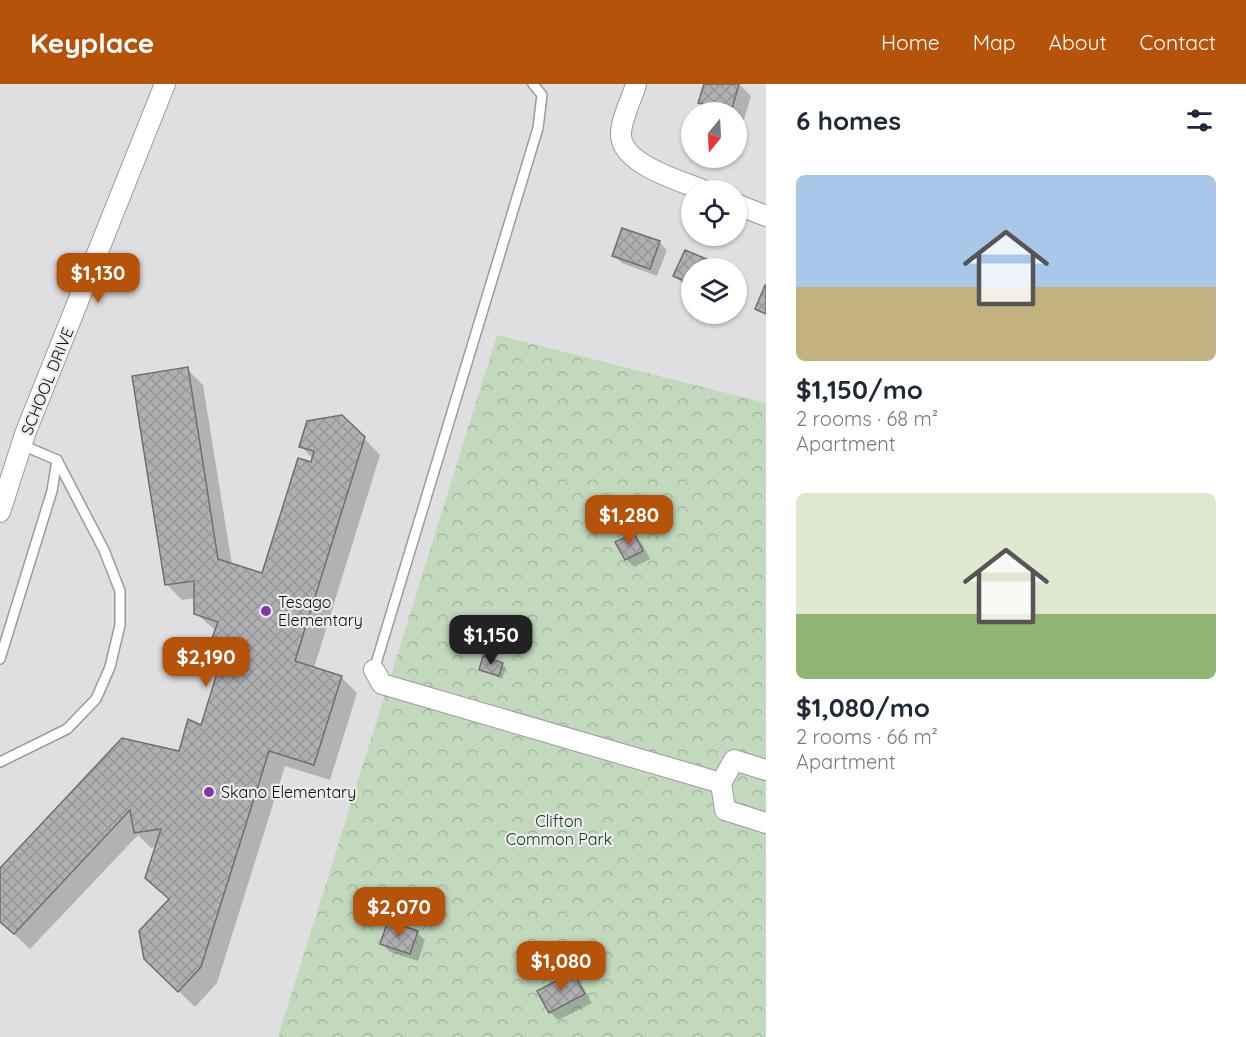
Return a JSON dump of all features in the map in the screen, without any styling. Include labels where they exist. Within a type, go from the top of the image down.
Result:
[{"type":"street","name":"SCHOOL DRIVE","points":[[0,512],[22,445],[165,84]]},
{"type":"street","points":[[636,84],[621,135],[624,145],[632,157],[645,166],[681,181]]},
{"type":"street","points":[[747,208],[766,216]]},
{"type":"street","points":[[374,670],[382,684],[721,783]]},
{"type":"street","points":[[766,770],[734,760],[721,783],[725,810],[766,823]]},
{"type":"lane","points":[[374,670],[538,128],[542,95],[533,84]]},
{"type":"lane","points":[[0,762],[67,729],[96,699],[110,667],[120,625],[120,591],[105,550],[57,460],[22,445]]},
{"type":"lane","points":[[0,659],[52,491],[57,460]]},
{"type":"green space","name":"Clifton Common Park","points":[[497,335],[766,403],[766,1037],[278,1037]]},
{"type":"building","points":[[704,84],[739,84],[734,102],[698,102]]},
{"type":"building","points":[[622,228],[660,241],[650,269],[612,256]]},
{"type":"building","points":[[685,250],[704,258],[681,258]]},
{"type":"building","points":[[681,259],[681,279],[673,276]]},
{"type":"building","points":[[766,285],[766,314],[755,309]]},
{"type":"building","points":[[188,367],[218,559],[262,573],[298,458],[311,462],[314,451],[299,447],[307,421],[342,415],[365,437],[295,661],[342,676],[314,765],[269,751],[201,967],[178,992],[144,959],[139,931],[169,899],[145,878],[161,829],[134,833],[130,810],[14,934],[0,922],[0,868],[122,738],[179,751],[188,719],[201,725],[223,654],[208,649],[218,622],[194,614],[194,581],[165,585],[132,376]]},
{"type":"building","points":[[634,533],[643,551],[625,560],[615,542]]},
{"type":"building","points":[[483,656],[503,663],[499,676],[479,670]]},
{"type":"building","points":[[388,921],[418,931],[410,954],[380,944]]},
{"type":"building","points":[[573,972],[585,994],[549,1013],[537,991]]},
{"type":"place","name":"Tesago Elementary","points":[[266,611]]},
{"type":"place","name":"Skano Elementary","points":[[209,792]]}]
